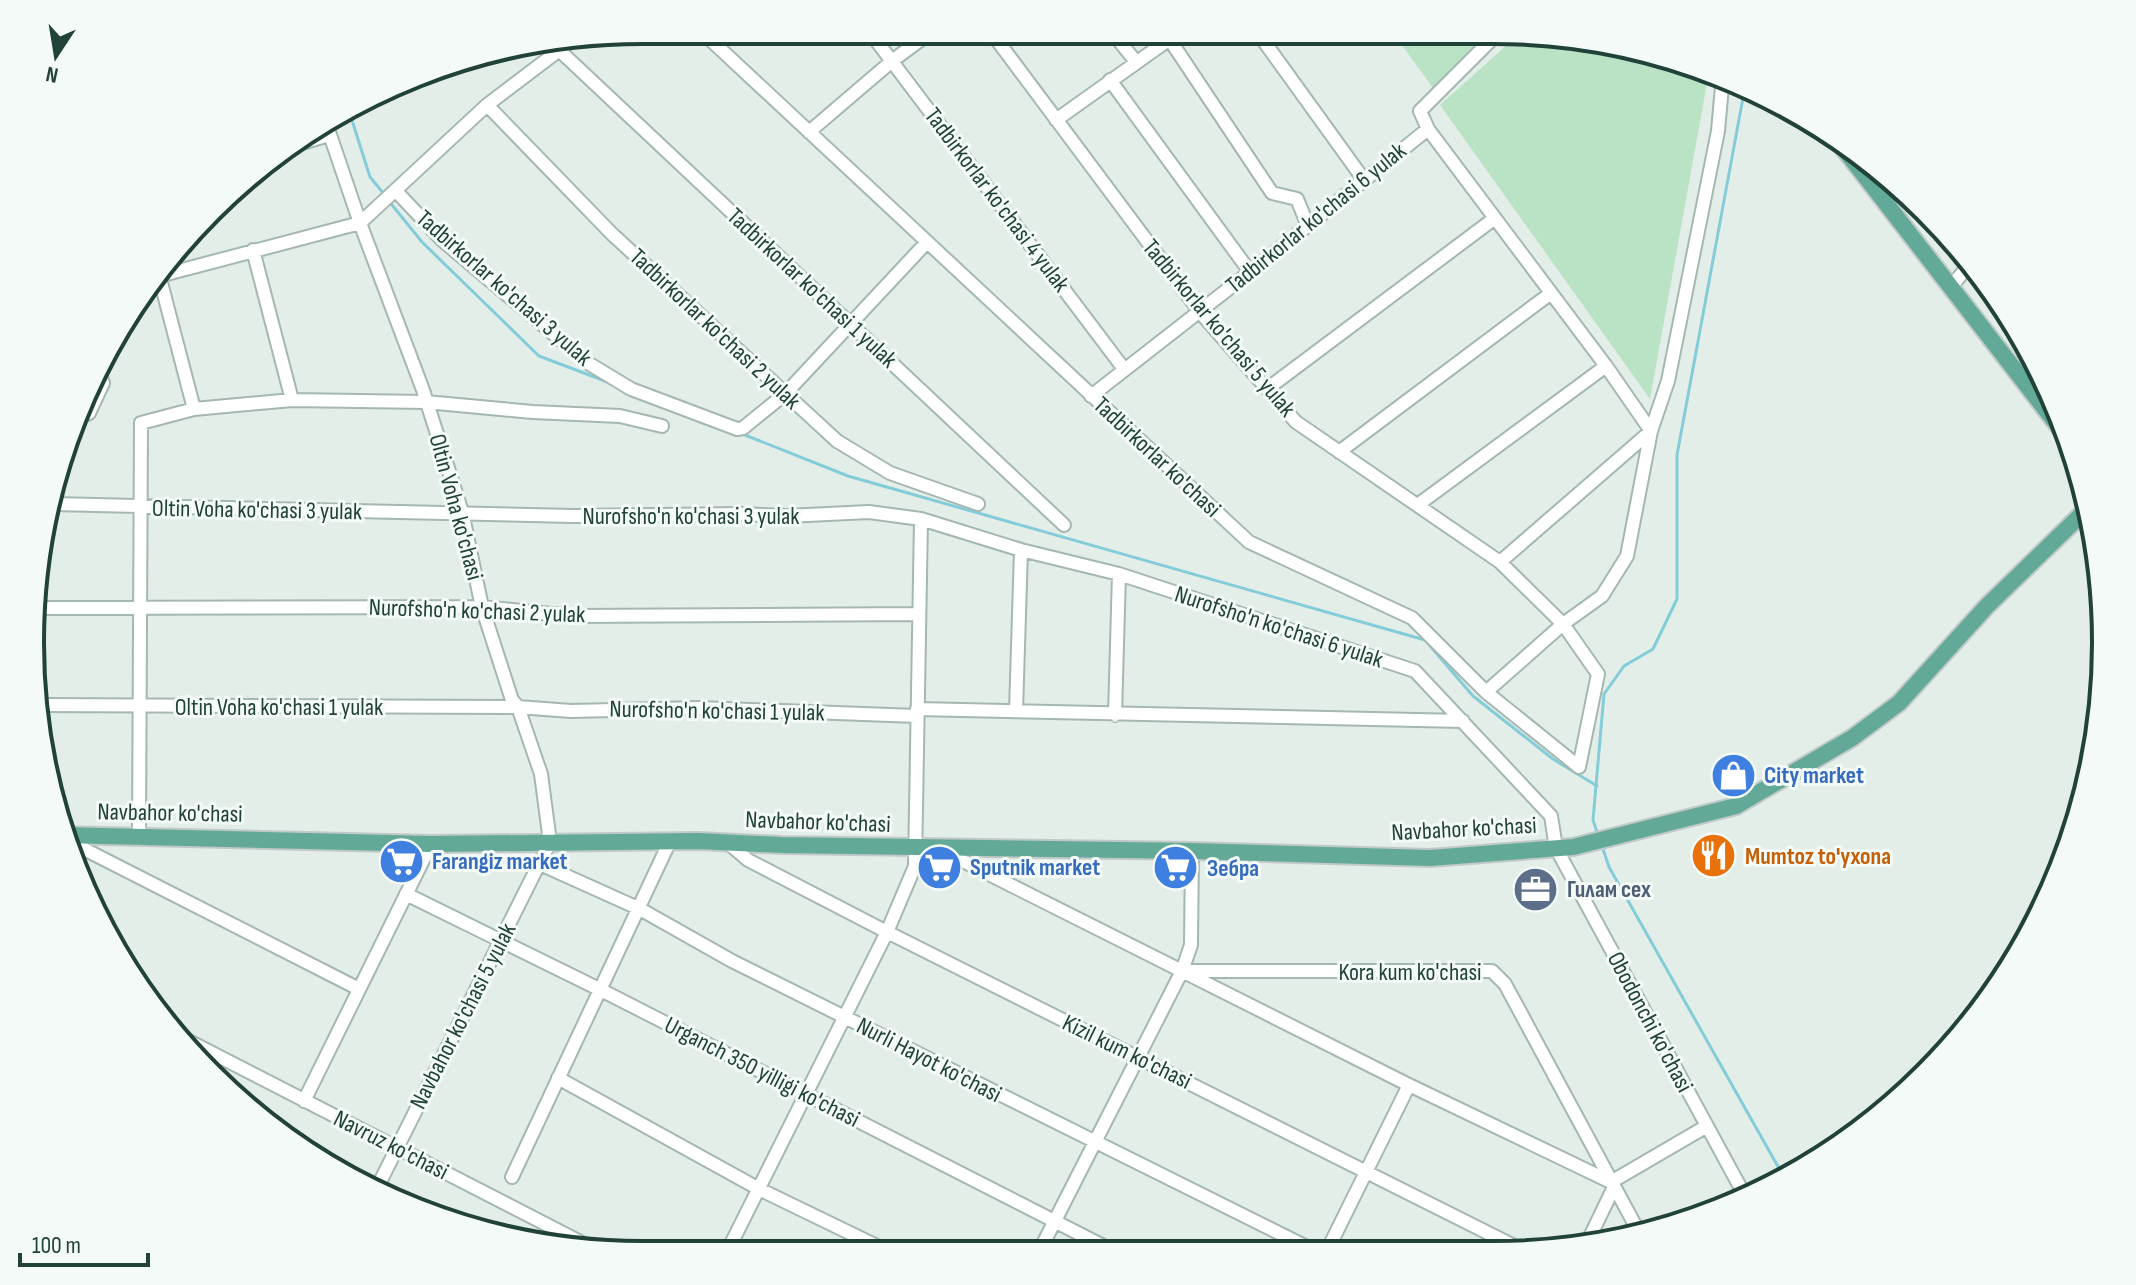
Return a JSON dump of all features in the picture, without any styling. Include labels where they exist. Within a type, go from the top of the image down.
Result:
[{"type":"main road","points":[[1861,171],[2042,403]]},
{"type":"main road","name":"Navbahor ko'chasi","points":[[76,835],[431,844],[670,841],[915,849],[1192,851],[1430,858],[1564,847],[1736,806],[1852,738],[1899,703],[1987,606],[2078,517]]},
{"type":"street","name":"Tadbirkorlar ko'chasi","points":[[715,44],[1249,542],[1412,618],[1486,692],[1579,767],[1598,674]]},
{"type":"street","name":"Tadbirkorlar ko'chasi 4 yulak","points":[[879,44],[1124,369]]},
{"type":"street","points":[[809,132],[915,44]]},
{"type":"street","name":"Tadbirkorlar ko'chasi 5 yulak","points":[[1000,44],[1200,312],[1296,422],[1500,562],[1563,624],[1598,674]]},
{"type":"street","points":[[1122,44],[1136,62]]},
{"type":"street","points":[[1056,120],[1162,44]]},
{"type":"street","points":[[1179,44],[1272,193],[1297,199],[1308,226]]},
{"type":"street","points":[[1266,44],[1364,180]]},
{"type":"street","points":[[1487,44],[1420,111],[1428,129],[1606,366],[1651,431]]},
{"type":"street","name":"Tadbirkorlar ko'chasi 1 yulak","points":[[568,49],[850,324],[1064,525]]},
{"type":"street","points":[[174,271],[360,223],[487,105],[560,50]]},
{"type":"street","points":[[1110,80],[1250,272]]},
{"type":"street","points":[[1486,692],[1563,624],[1602,596],[1627,556],[1651,431],[1668,381],[1678,334],[1718,131],[1722,90]]},
{"type":"street","name":"Tadbirkorlar ko'chasi 2 yulak","points":[[487,105],[612,234],[837,441],[890,473],[978,504]]},
{"type":"street","name":"Tadbirkorlar ko'chasi 6 yulak","points":[[1091,396],[1428,129]]},
{"type":"street","name":"Oltin Voha ko'chasi","points":[[329,133],[426,402],[462,512],[482,607],[512,700],[518,707],[541,774],[550,842]]},
{"type":"street","name":"Tadbirkorlar ko'chasi 3 yulak","points":[[389,197],[571,350],[631,389],[737,429],[743,428],[785,394]]},
{"type":"street","points":[[1267,389],[1495,218]]},
{"type":"street","points":[[785,394],[927,242]]},
{"type":"street","points":[[253,250],[292,400]]},
{"type":"street","points":[[1952,286],[1963,272]]},
{"type":"street","points":[[162,286],[194,409]]},
{"type":"street","points":[[1339,452],[1551,293]]},
{"type":"street","points":[[1419,504],[1606,366]]},
{"type":"street","points":[[2024,380],[2028,374]]},
{"type":"street","points":[[139,836],[141,423],[194,409],[292,400],[426,402],[620,416],[662,426]]},
{"type":"street","points":[[1500,562],[1651,431]]},
{"type":"street","name":"Oltin Voha ko'chasi 3 yulak","points":[[61,504],[462,512]]},
{"type":"street","name":"Nurofsho'n ko'chasi 3 yulak","points":[[462,512],[573,516],[787,516],[869,512],[921,519]]},
{"type":"street","points":[[733,1241],[887,932],[915,866],[921,519]]},
{"type":"street","name":"Nurofsho'n ko'chasi 6 yulak","points":[[921,519],[1021,550],[1119,574],[1415,671],[1551,816],[1564,847]]},
{"type":"street","points":[[1016,711],[1021,550]]},
{"type":"street","points":[[1115,715],[1119,574]]},
{"type":"street","name":"Nurofsho'n ko'chasi 2 yulak","points":[[45,608],[482,607],[571,616],[919,614]]},
{"type":"street","name":"Oltin Voha ko'chasi 1 yulak","points":[[47,705],[518,707]]},
{"type":"street","name":"Nurofsho'n ko'chasi 1 yulak","points":[[518,707],[571,711],[699,708],[1016,711],[1463,721]]},
{"type":"street","points":[[512,1177],[670,841]]},
{"type":"street","name":"Navbahor ko'chasi 5 yulak","points":[[381,1180],[550,842]]},
{"type":"street","name":"Kizil kum ko'chasi","points":[[728,843],[748,860],[887,932],[1504,1241]]},
{"type":"street","points":[[304,1101],[431,844]]},
{"type":"street","points":[[80,847],[359,989]]},
{"type":"street","name":"Obodonchi ko'chasi","points":[[1564,847],[1740,1187]]},
{"type":"street","name":"Kora kum ko'chasi","points":[[939,849],[1613,1184]]},
{"type":"street","points":[[1045,1241],[1182,971],[1191,945],[1192,851]]},
{"type":"street","name":"Nurli Hayot ko'chasi","points":[[540,864],[640,909],[732,961],[1295,1241]]},
{"type":"street","name":"Urganch 350 yilligi ko'chasi","points":[[406,894],[501,939],[1094,1241]]},
{"type":"street","name":"Kora kum ko'chasi","points":[[1182,971],[1492,971],[1505,984],[1634,1224]]},
{"type":"street","name":"Navruz ko'chasi","points":[[203,1049],[570,1237]]},
{"type":"street","points":[[558,1078],[761,1190],[866,1241]]},
{"type":"street","points":[[1332,1241],[1409,1085]]},
{"type":"street","points":[[1592,1232],[1613,1184],[1707,1126]]},
{"type":"green space","points":[[1401,44],[1475,44],[1433,88]]},
{"type":"green space","points":[[1508,44],[1572,49],[1610,56],[1648,64],[1707,84],[1650,399],[1440,105]]},
{"type":"waterway","points":[[1598,835],[1593,820],[1604,694],[1624,666],[1653,649],[1677,599],[1677,455],[1743,99]]},
{"type":"waterway","points":[[352,120],[370,177],[384,194]]},
{"type":"waterway","points":[[388,200],[422,242],[539,356],[613,384]]},
{"type":"waterway","points":[[740,433],[848,476],[1425,640],[1473,696],[1553,759],[1597,786]]},
{"type":"waterway","points":[[1602,846],[1609,867],[1779,1168]]},
{"type":"place","name":"City market","points":[[1733,775]]},
{"type":"place","name":"Mumtoz to'yxona","points":[[1714,856]]},
{"type":"place","name":"Farangiz market","points":[[401,861]]},
{"type":"place","name":"Sputnik market","points":[[939,867]]},
{"type":"place","name":"Зебра","points":[[1176,868]]},
{"type":"place","name":"Гилам сех","points":[[1536,889]]}]
